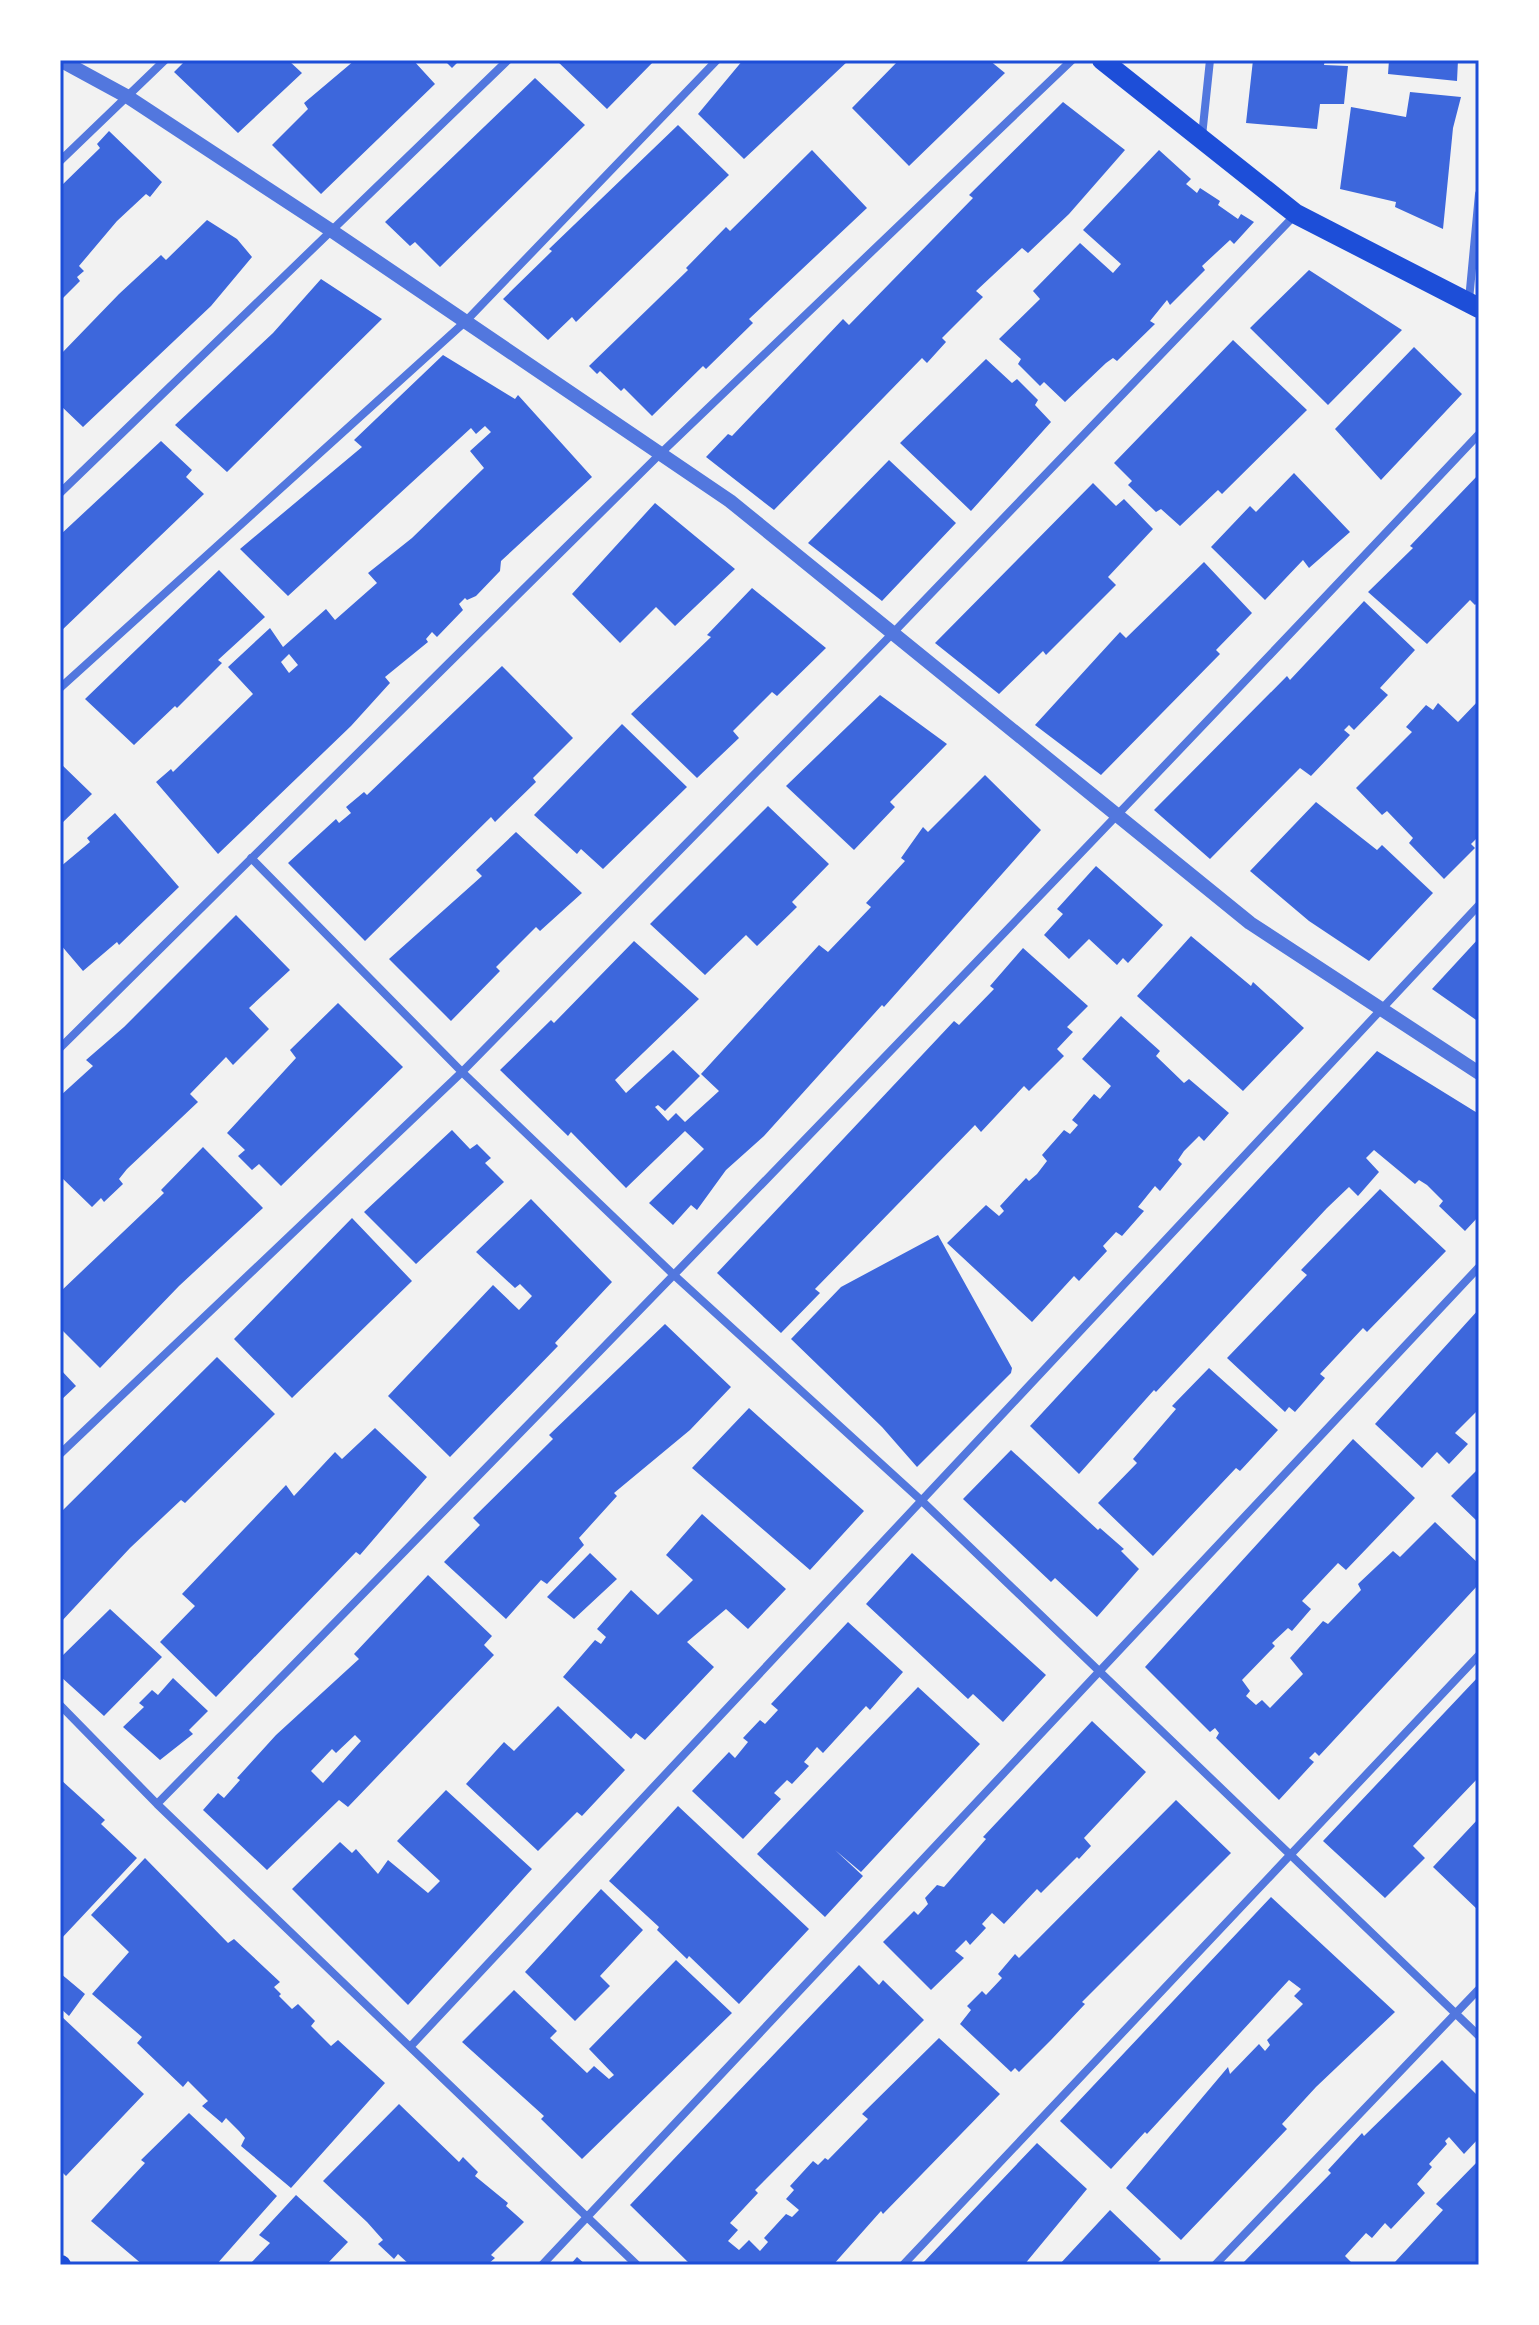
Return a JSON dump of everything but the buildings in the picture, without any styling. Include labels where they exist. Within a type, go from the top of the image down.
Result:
[{"type":"main road","points":[[1102,60],[1296,214],[1474,306]]},
{"type":"street","points":[[60,60],[128,97],[332,231],[730,501],[1250,923],[1479,1073]]},
{"type":"street","points":[[60,161],[165,60]]},
{"type":"street","points":[[60,493],[508,60]]},
{"type":"street","points":[[60,688],[466,321],[717,60]]},
{"type":"street","points":[[60,1048],[660,454],[1072,60]]},
{"type":"street","points":[[1201,141],[1210,60]]},
{"type":"street","points":[[1474,306],[1479,194]]},
{"type":"street","points":[[60,1454],[462,1072],[892,634],[1296,214]]},
{"type":"street","points":[[157,1804],[675,1276],[1118,818],[1479,434]]},
{"type":"street","points":[[251,858],[462,1072],[675,1276],[923,1502],[1479,2036]]},
{"type":"street","points":[[410,2047],[1479,905]]},
{"type":"street","points":[[542,2265],[1479,1267]]},
{"type":"street","points":[[903,2265],[1479,1655]]},
{"type":"street","points":[[60,1705],[157,1804],[637,2265]]},
{"type":"street","points":[[1215,2265],[1479,1989]]}]
